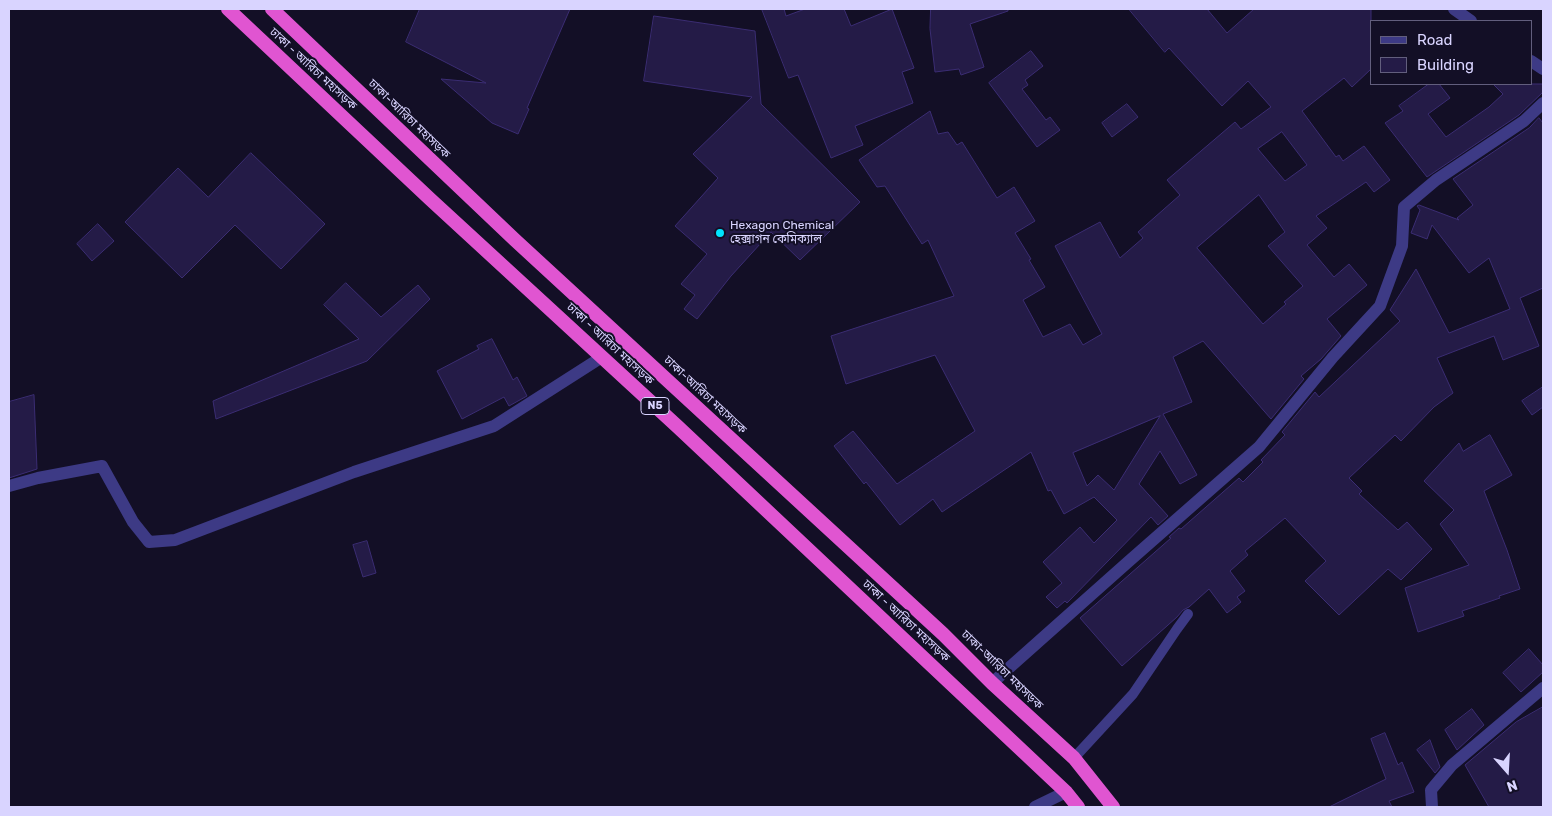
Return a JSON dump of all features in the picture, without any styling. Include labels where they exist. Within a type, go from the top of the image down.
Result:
[{"type":"highway","name":"ঢাকা - আরিচা মহাসড়ক","points":[[228,9],[1066,792],[1078,807]]},
{"type":"highway","name":"ঢাকা-আরিচা মহাসড়ক","points":[[272,9],[515,240],[943,634],[992,683],[1074,758],[1113,807]]},
{"type":"street","points":[[1454,9],[1470,20]]},
{"type":"street","points":[[1532,62],[1543,69]]},
{"type":"street","points":[[992,683],[1259,447],[1333,357],[1380,306],[1402,246],[1404,207],[1436,180],[1524,121],[1543,103]]},
{"type":"street","points":[[9,486],[38,478],[102,466],[132,522],[149,542],[175,540],[354,472],[494,426],[602,357]]},
{"type":"street","points":[[1432,807],[1431,790],[1452,765],[1543,688]]},
{"type":"street","points":[[1035,807],[1066,792]]},
{"type":"lane","points":[[1074,758],[1133,694],[1188,614]]},
{"type":"building","points":[[420,9],[570,9],[527,108],[529,109],[518,134],[492,123],[441,79],[486,83],[406,42]]},
{"type":"building","points":[[762,9],[784,9],[786,16],[805,9],[844,9],[851,26],[892,9],[914,68],[902,72],[913,103],[855,126],[863,145],[831,158],[798,75],[789,78]]},
{"type":"building","points":[[931,9],[1008,9],[1008,11],[970,24],[984,67],[961,75],[959,69],[935,72],[930,29]]},
{"type":"building","points":[[1129,9],[1207,9],[1227,33],[1254,9],[1371,9],[1370,70],[1352,87],[1344,78],[1302,111],[1336,157],[1339,155],[1343,161],[1364,146],[1390,180],[1374,192],[1366,182],[1316,216],[1327,228],[1307,245],[1334,277],[1349,264],[1367,285],[1327,319],[1341,336],[1321,359],[1301,376],[1304,379],[1271,419],[1203,341],[1173,357],[1192,402],[1163,414],[1197,475],[1180,484],[1160,451],[1139,484],[1168,516],[1158,525],[1151,517],[1067,603],[1065,601],[1057,608],[1046,597],[1062,583],[1043,562],[1080,527],[1094,543],[1117,520],[1094,497],[1064,514],[1051,490],[1048,491],[1031,452],[942,512],[933,499],[900,525],[834,446],[853,431],[897,484],[975,431],[935,355],[846,384],[831,336],[954,296],[928,240],[922,244],[885,186],[877,187],[859,160],[930,111],[938,134],[948,132],[957,145],[962,142],[997,198],[1014,187],[1035,221],[1015,233],[1045,287],[1023,300],[1043,337],[1070,324],[1083,345],[1102,334],[1055,246],[1100,222],[1120,258],[1143,238],[1138,232],[1180,195],[1167,180],[1235,122],[1241,129],[1271,107],[1248,81],[1222,106],[1169,48],[1165,52]],"holes":[[[1282,132],[1307,165],[1285,181],[1258,149]],[[1259,195],[1285,232],[1268,246],[1303,286],[1263,324],[1197,248]],[[1160,416],[1114,490],[1098,475],[1087,486],[1073,453]]]},
{"type":"building","points":[[654,16],[755,31],[761,104],[860,202],[800,260],[771,232],[731,276],[697,319],[684,309],[695,295],[681,284],[707,254],[675,226],[718,178],[693,154],[752,97],[644,81]]},
{"type":"building","points":[[1031,51],[1043,66],[1025,80],[1028,85],[1022,89],[1046,120],[1050,117],[1060,130],[1037,147],[989,83]]},
{"type":"building","points":[[1543,84],[1543,92],[1519,115],[1427,177],[1385,123],[1403,111],[1399,106],[1428,85],[1440,85],[1450,98],[1428,114],[1446,137],[1489,107],[1503,94],[1494,85]]},
{"type":"building","points":[[1127,104],[1138,117],[1112,137],[1102,123]]},
{"type":"building","points":[[1539,118],[1543,123],[1543,288],[1520,298],[1539,346],[1503,360],[1494,336],[1437,358],[1453,393],[1434,407],[1401,441],[1395,435],[1349,478],[1362,491],[1359,494],[1398,530],[1407,522],[1432,549],[1401,580],[1388,569],[1339,615],[1305,581],[1326,561],[1285,518],[1245,551],[1248,555],[1230,571],[1245,591],[1237,597],[1241,602],[1227,613],[1209,589],[1183,610],[1122,666],[1080,618],[1171,538],[1169,537],[1179,528],[1181,529],[1239,478],[1243,482],[1263,462],[1261,460],[1285,435],[1282,432],[1315,392],[1319,397],[1400,321],[1390,310],[1416,269],[1449,333],[1510,309],[1489,258],[1469,273],[1432,225],[1427,239],[1411,233],[1420,210],[1417,206],[1419,205],[1459,220],[1457,218],[1473,205],[1453,179],[1529,128]]},
{"type":"building","points":[[251,153],[325,224],[281,269],[235,225],[182,278],[125,222],[178,168],[208,197]]},
{"type":"building","points":[[98,224],[114,241],[92,261],[77,244]]},
{"type":"building","points":[[346,283],[381,317],[418,285],[430,299],[367,361],[216,419],[213,401],[359,339],[324,305]]},
{"type":"building","points":[[492,339],[513,380],[517,377],[527,396],[509,406],[504,397],[462,419],[437,371],[479,349],[477,346]]},
{"type":"building","points":[[1543,387],[1543,407],[1532,415],[1522,401]]},
{"type":"building","points":[[34,395],[37,469],[9,478],[9,402]]},
{"type":"building","points":[[1490,435],[1512,475],[1484,491],[1520,589],[1462,611],[1464,616],[1418,632],[1405,588],[1469,565],[1440,524],[1454,510],[1424,481],[1459,443],[1463,451]]},
{"type":"building","points":[[367,541],[376,573],[363,577],[353,545]]},
{"type":"building","points":[[1529,649],[1543,665],[1543,672],[1521,692],[1503,673]]},
{"type":"building","points":[[1543,707],[1543,807],[1489,807],[1465,765],[1516,722]]},
{"type":"building","points":[[1472,709],[1484,725],[1457,750],[1445,730]]},
{"type":"building","points":[[1385,733],[1398,765],[1402,762],[1414,792],[1389,801],[1392,807],[1329,807],[1386,779],[1371,739]]},
{"type":"building","points":[[1430,740],[1440,767],[1435,773],[1417,750]]},
{"type":"place","name":"Hexagon Chemical হেক্সাগন কেমিক্যাল","points":[[720,233]]}]
